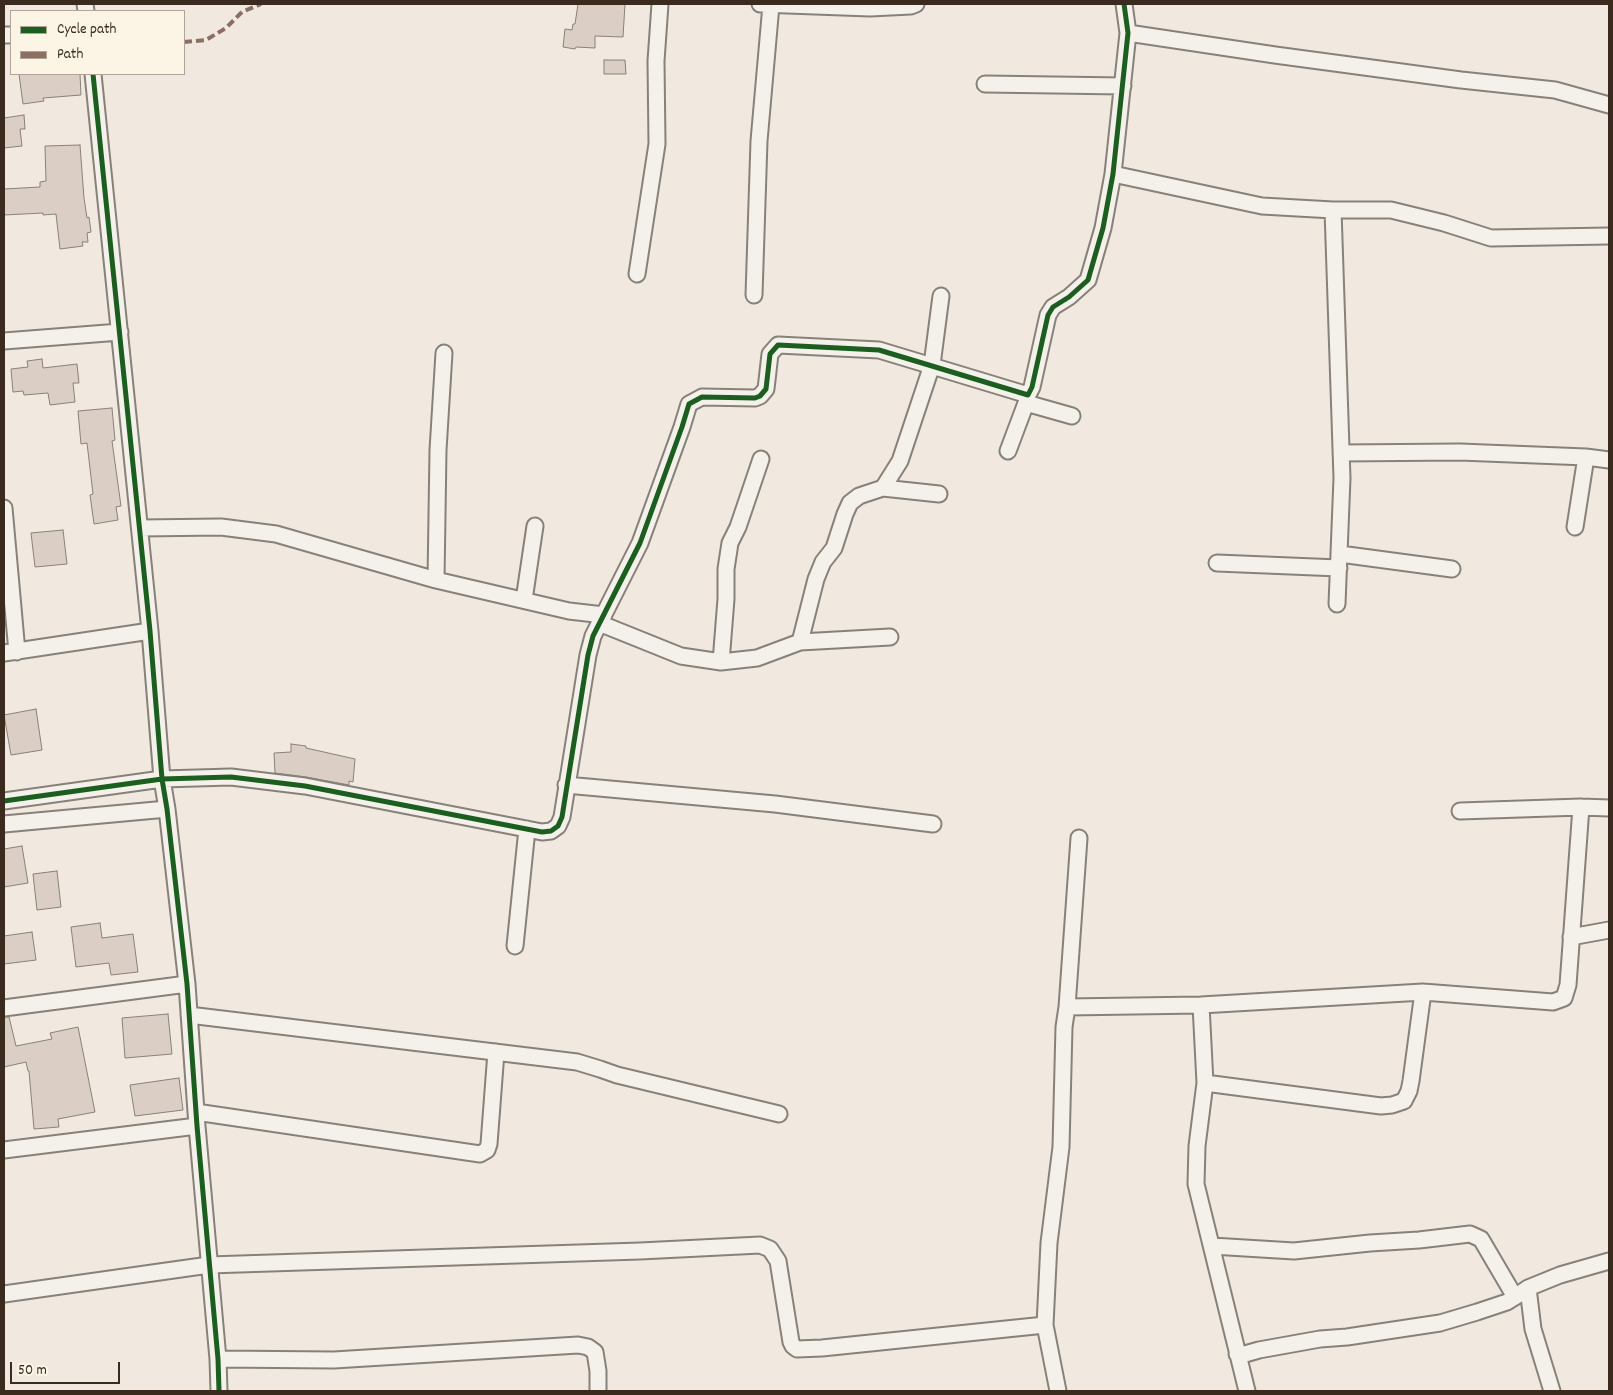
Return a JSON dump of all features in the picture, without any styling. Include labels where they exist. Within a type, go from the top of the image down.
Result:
[{"type":"street","points":[[637,274],[657,144],[656,61],[660,4]]},
{"type":"street","points":[[754,295],[765,4],[870,8],[911,6],[916,4]]},
{"type":"street","points":[[1008,451],[1032,387],[1048,315],[1053,308],[1088,280],[1103,228],[1113,174],[1128,33],[1124,4]]},
{"type":"street","points":[[1128,33],[1285,57],[1555,90],[1609,105]]},
{"type":"street","points":[[93,75],[140,528],[162,779],[187,984],[196,1119],[218,1359],[219,1391]]},
{"type":"street","points":[[985,84],[1122,86]]},
{"type":"street","points":[[1113,174],[1262,206],[1333,210],[1391,210],[1444,223],[1491,238],[1609,236]]},
{"type":"street","points":[[1333,210],[1342,478],[1337,604]]},
{"type":"street","points":[[883,488],[900,461],[932,365],[941,296]]},
{"type":"street","points":[[4,341],[120,332]]},
{"type":"street","points":[[4,801],[162,779],[231,778],[305,786],[542,832],[551,831],[558,826],[562,817],[588,655],[593,636],[640,543],[689,404],[702,397],[755,398],[760,396],[766,389],[770,354],[778,345],[879,350],[932,365],[1072,416]]},
{"type":"street","points":[[436,580],[438,450],[444,353]]},
{"type":"street","points":[[1341,453],[1460,452],[1586,457],[1609,460]]},
{"type":"street","points":[[1575,527],[1586,457]]},
{"type":"street","points":[[721,662],[726,599],[726,569],[730,543],[738,527],[761,459]]},
{"type":"street","points":[[800,642],[816,580],[823,562],[834,548],[850,503],[859,496],[883,488],[940,494]]},
{"type":"street","points":[[4,508],[10,652],[150,631]]},
{"type":"street","points":[[524,600],[535,526]]},
{"type":"street","points":[[140,528],[221,527],[276,534],[436,580],[602,619],[681,656],[721,662],[757,658],[800,642],[890,636]]},
{"type":"street","points":[[1217,563],[1339,561],[1452,569]]},
{"type":"street","points":[[566,785],[775,804],[932,824]]},
{"type":"street","points":[[1067,1007],[1201,1005],[1423,992],[1553,1002],[1564,998],[1568,985],[1581,807]]},
{"type":"street","points":[[1460,811],[1581,807],[1609,808]]},
{"type":"street","points":[[4,824],[167,809]]},
{"type":"street","points":[[515,946],[527,829]]},
{"type":"street","points":[[1058,1391],[1046,1325],[1049,1243],[1061,1147],[1064,1027],[1079,838]]},
{"type":"street","points":[[1571,937],[1609,930]]},
{"type":"street","points":[[4,1008],[187,984]]},
{"type":"street","points":[[1204,1083],[1381,1106],[1392,1105],[1404,1100],[1409,1091],[1423,992]]},
{"type":"street","points":[[1201,1005],[1204,1083],[1197,1146],[1196,1184],[1247,1391]]},
{"type":"street","points":[[189,1015],[576,1062],[617,1075],[778,1114]]},
{"type":"street","points":[[4,1150],[196,1119],[480,1154],[487,1150],[489,1144],[496,1052]]},
{"type":"street","points":[[1212,1246],[1294,1251],[1470,1234],[1480,1239],[1515,1297]]},
{"type":"street","points":[[4,1294],[210,1266],[760,1245],[770,1249],[778,1261],[791,1342],[797,1349],[1046,1325]]},
{"type":"street","points":[[1237,1354],[1320,1339],[1440,1322],[1477,1312],[1515,1297],[1528,1288],[1560,1274],[1609,1260]]},
{"type":"street","points":[[1528,1288],[1533,1329],[1552,1391]]},
{"type":"street","points":[[218,1359],[334,1360],[578,1345],[588,1347],[595,1352],[598,1371],[598,1391]]},
{"type":"building","points":[[578,4],[625,4],[623,37],[595,36],[595,48],[576,47],[575,49],[563,47],[565,29],[572,30],[573,24],[575,24]]},
{"type":"building","points":[[604,60],[625,60],[626,74],[604,74]]},
{"type":"building","points":[[19,75],[80,75],[81,95],[43,98],[44,101],[23,104]]},
{"type":"building","points":[[24,115],[25,129],[20,129],[22,146],[4,148],[4,118]]},
{"type":"building","points":[[80,145],[84,198],[91,232],[87,233],[88,242],[82,242],[83,246],[60,249],[56,214],[4,215],[4,189],[40,187],[40,182],[46,181],[45,146]]},
{"type":"building","points":[[42,359],[43,368],[77,364],[79,383],[73,383],[75,402],[50,405],[48,393],[24,395],[23,391],[13,392],[11,369],[28,367],[27,361]]},
{"type":"building","points":[[112,408],[115,440],[112,441],[121,506],[116,507],[118,520],[94,524],[90,495],[93,494],[87,443],[81,444],[78,411]]},
{"type":"building","points":[[63,530],[67,564],[35,567],[31,533]]},
{"type":"building","points":[[36,709],[42,750],[11,755],[4,715]]},
{"type":"building","points":[[291,744],[355,759],[353,782],[349,781],[349,785],[275,773],[274,753],[291,752]]},
{"type":"building","points":[[22,846],[28,883],[4,887],[4,849]]},
{"type":"building","points":[[57,871],[61,907],[37,910],[33,874]]},
{"type":"building","points":[[100,923],[102,938],[133,934],[138,972],[111,975],[109,963],[76,967],[71,927]]},
{"type":"building","points":[[32,932],[36,960],[4,964],[4,936]]},
{"type":"building","points":[[168,1014],[172,1054],[125,1058],[122,1018]]},
{"type":"building","points":[[4,1017],[9,1017],[16,1046],[52,1039],[50,1033],[78,1027],[95,1112],[58,1119],[59,1127],[34,1129],[29,1071],[26,1062],[4,1067]]},
{"type":"building","points":[[179,1078],[183,1110],[135,1116],[130,1085]]},
{"type":"marked path","points":[[185,42],[206,40],[226,28],[242,12],[261,4]]},
{"type":"cycle path","points":[[4,801],[162,779],[231,777],[305,786],[542,832],[551,831],[558,826],[562,817],[588,655],[593,636],[640,543],[689,404],[702,397],[755,398],[760,396],[766,389],[770,354],[778,345],[879,350],[1028,395],[1032,387],[1048,315],[1053,307],[1069,297],[1088,280],[1103,228],[1113,174],[1128,33],[1124,4]]},
{"type":"cycle path","points":[[93,75],[150,631],[162,779],[187,984],[197,1126],[218,1359],[219,1391]]}]
